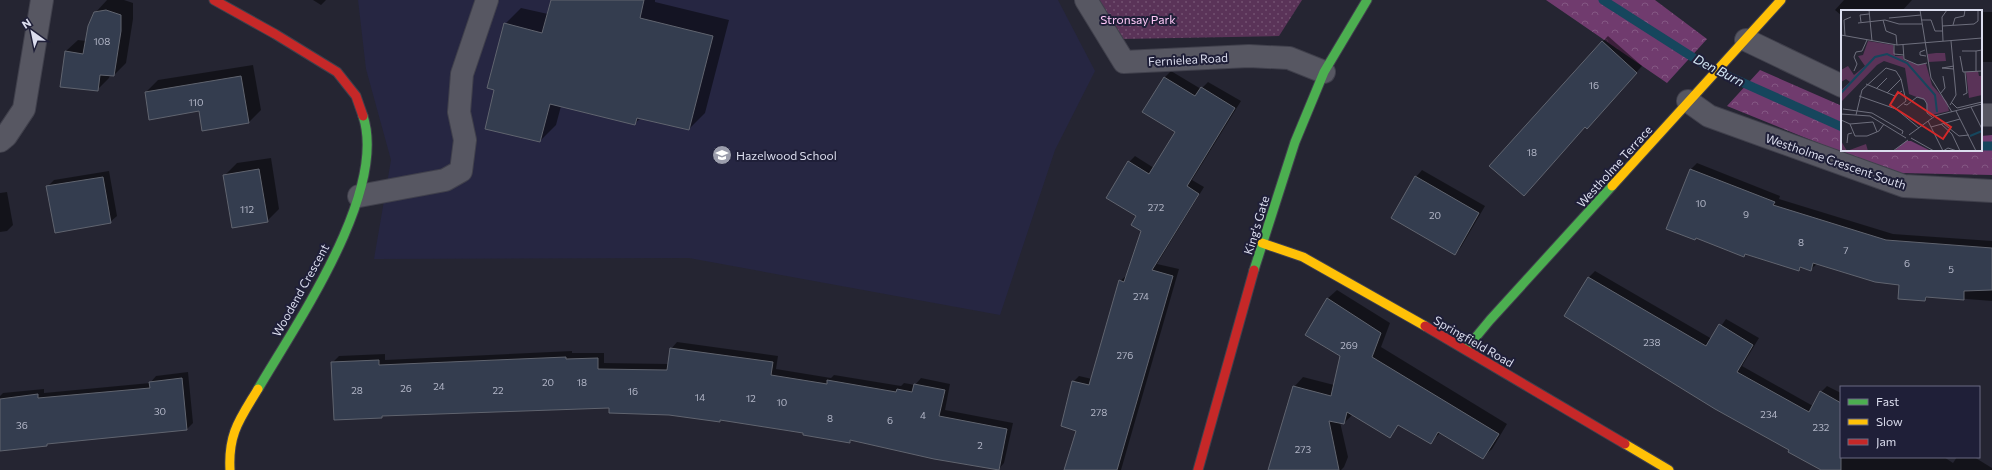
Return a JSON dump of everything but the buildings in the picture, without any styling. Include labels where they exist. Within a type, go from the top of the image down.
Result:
[{"type":"street","points":[[0,141],[6,136],[24,109],[42,0]]},
{"type":"street","name":"Woodend Crescent","points":[[214,0],[275,34],[337,72],[356,96],[366,126],[366,163],[359,196],[330,265],[235,428],[228,452],[230,470]]},
{"type":"street","points":[[359,196],[445,180],[461,171],[465,140],[459,112],[462,74],[486,0]]},
{"type":"street","name":"Fernielea Road","points":[[1086,0],[1124,62],[1249,56],[1289,58],[1324,72]]},
{"type":"street","name":"King's Gate","points":[[1198,470],[1262,243],[1295,142],[1324,72],[1367,0]]},
{"type":"street","name":"Westholme Terrace","points":[[1466,349],[1490,320],[1781,0]]},
{"type":"street","points":[[1741,44],[1841,86]]},
{"type":"street","name":"Westholme Crescent South","points":[[1693,97],[1709,116],[1904,186],[1992,191]]},
{"type":"street","name":"Springfield Road","points":[[1262,243],[1303,257],[1466,349],[1669,470]]},
{"type":"shaded area","name":"Hazelwood School","points":[[358,0],[1058,0],[1095,71],[1055,150],[1000,315],[689,258],[374,259],[391,160],[366,69]]},
{"type":"green space","name":"Stronsay Park","points":[[1097,0],[1302,0],[1279,36],[1121,39]]},
{"type":"green space","points":[[1546,0],[1655,0],[1707,39],[1667,83]]},
{"type":"green space","points":[[1760,70],[1841,106],[1841,151],[1982,151],[1982,136],[1992,135],[1992,175],[1901,173],[1853,157],[1727,106]]},
{"type":"waterway","name":"Den Burn","points":[[1603,0],[1708,67],[1841,127]]},
{"type":"waterway","name":"Den Burn","points":[[1982,146],[1992,146]]},
{"type":"traffic: fast","points":[[1254,270],[1295,142],[1324,72],[1367,0]]},
{"type":"traffic: fast","points":[[258,389],[315,294],[351,219],[362,182],[367,147],[363,116]]},
{"type":"traffic: fast","points":[[1466,349],[1490,320],[1612,186]]},
{"type":"traffic: slow","points":[[1612,186],[1781,0]]},
{"type":"traffic: slow","points":[[1262,243],[1303,257],[1425,326]]},
{"type":"traffic: slow","points":[[230,470],[231,446],[236,427],[258,389]]},
{"type":"traffic: slow","points":[[1625,444],[1669,470]]},
{"type":"traffic: jam","points":[[214,0],[275,34],[337,72],[356,96],[363,116]]},
{"type":"traffic: jam","points":[[1198,470],[1254,270]]},
{"type":"traffic: jam","points":[[1425,326],[1625,444]]},
{"type":"place","name":"Hazelwood School","points":[[722,155]]}]
